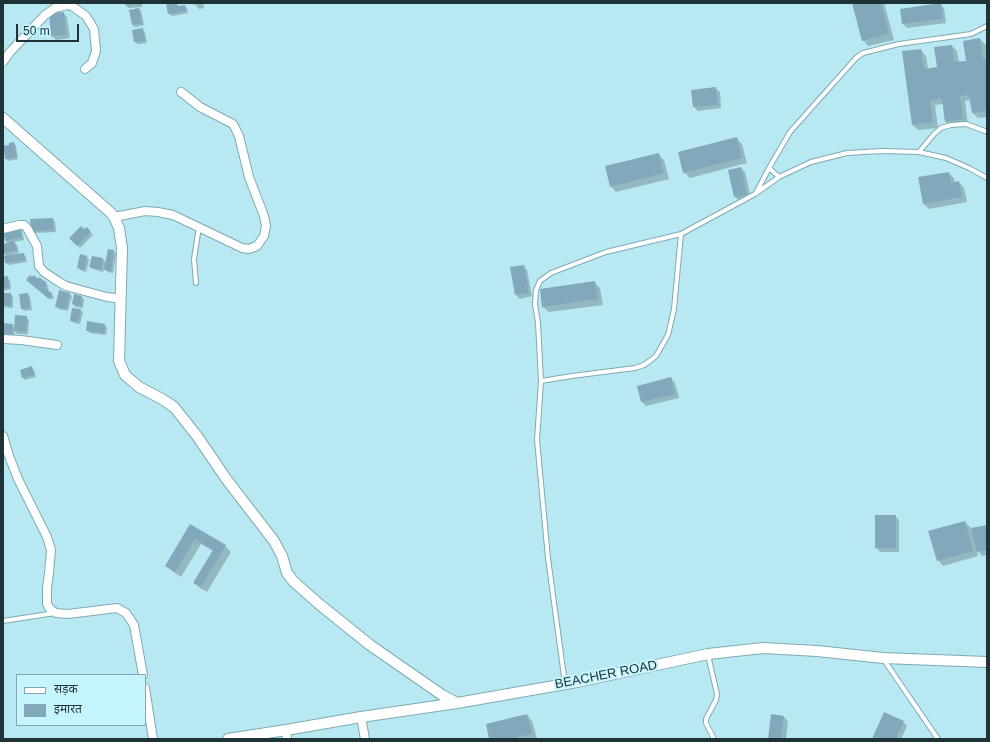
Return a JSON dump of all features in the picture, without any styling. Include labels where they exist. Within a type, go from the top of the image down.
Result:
[{"type":"street","points":[[3,62],[10,52],[45,15],[56,8],[73,4],[86,16],[94,29],[96,51],[92,63],[85,69]]},
{"type":"street","points":[[114,217],[145,211],[173,215],[242,248],[249,249],[257,246],[264,236],[266,226],[264,216],[249,177],[239,136],[233,124],[200,106],[181,92]]},
{"type":"street","points":[[3,118],[111,212],[120,228],[122,248],[120,361],[125,375],[139,387],[162,398],[174,407],[274,541],[282,556],[287,573],[293,581],[370,645],[457,703]]},
{"type":"street","points":[[3,229],[24,225],[37,246],[39,266],[44,272],[59,282],[66,286],[121,300]]},
{"type":"street","points":[[3,339],[57,345]]},
{"type":"street","points":[[3,436],[8,456],[47,537],[51,550],[47,604],[50,609],[56,613],[68,614],[117,608],[126,613],[134,625],[143,674]]},
{"type":"street","name":"BEACHER ROAD","points":[[228,739],[286,735],[360,716],[457,703],[577,682],[708,654],[764,648],[817,650],[883,658],[987,662]]},
{"type":"street","points":[[146,694],[154,739]]},
{"type":"street","points":[[360,716],[365,739]]},
{"type":"lane","points":[[755,194],[790,132],[856,58],[864,53],[899,44],[971,34],[987,26]]},
{"type":"lane","points":[[919,152],[941,128],[951,125],[966,124],[987,132]]},
{"type":"lane","points":[[565,684],[548,558],[537,440],[541,381],[538,323],[535,304],[536,290],[540,281],[551,273],[606,252],[681,234],[755,194],[779,177],[811,162],[848,153],[882,151],[919,152],[946,158],[987,178]]},
{"type":"lane","points":[[769,168],[779,177]]},
{"type":"lane","points":[[196,284],[194,259],[199,227]]},
{"type":"lane","points":[[541,381],[635,368],[644,365],[656,356],[668,335],[674,309],[681,234]]},
{"type":"lane","points":[[3,621],[56,613]]},
{"type":"lane","points":[[708,654],[717,694],[716,700],[706,719],[706,723],[714,739]]},
{"type":"lane","points":[[883,658],[938,739]]},
{"type":"building","points":[[125,3],[140,3],[140,5],[125,5]]},
{"type":"building","points":[[166,3],[176,3],[177,6],[185,5],[186,11],[168,14]]},
{"type":"building","points":[[852,3],[881,3],[889,34],[862,41]]},
{"type":"building","points":[[941,3],[943,19],[902,24],[900,9]]},
{"type":"building","points":[[139,8],[142,23],[132,25],[129,10]]},
{"type":"building","points":[[64,12],[66,35],[51,36],[49,13]]},
{"type":"building","points":[[143,28],[145,41],[134,42],[132,30]]},
{"type":"building","points":[[980,38],[983,59],[987,59],[987,111],[972,113],[969,95],[960,96],[963,119],[945,122],[942,98],[930,100],[933,122],[912,125],[902,51],[921,49],[924,69],[937,67],[934,47],[952,45],[954,62],[966,61],[963,41]]},
{"type":"building","points":[[716,87],[718,105],[693,107],[691,90]]},
{"type":"building","points":[[737,137],[742,158],[683,173],[678,152]]},
{"type":"building","points":[[14,142],[17,157],[5,159],[3,146]]},
{"type":"building","points":[[659,153],[664,173],[610,187],[605,166]]},
{"type":"building","points":[[741,167],[747,195],[734,197],[728,170]]},
{"type":"building","points":[[949,172],[951,183],[959,181],[962,197],[923,204],[918,177]]},
{"type":"building","points":[[53,218],[54,230],[31,231],[30,219]]},
{"type":"building","points":[[81,226],[84,229],[87,227],[91,232],[77,246],[69,238]]},
{"type":"building","points":[[20,227],[22,237],[5,241],[3,231]]},
{"type":"building","points":[[14,241],[17,250],[3,254],[3,244]]},
{"type":"building","points":[[108,249],[114,250],[111,271],[104,270]]},
{"type":"building","points":[[24,253],[25,260],[5,263],[4,256]]},
{"type":"building","points":[[80,254],[87,256],[84,270],[77,268]]},
{"type":"building","points":[[92,256],[103,258],[101,270],[89,267]]},
{"type":"building","points":[[524,265],[529,293],[515,295],[510,267]]},
{"type":"building","points":[[30,275],[32,277],[34,275],[38,279],[39,277],[47,283],[45,288],[53,294],[49,299],[26,280]]},
{"type":"building","points":[[8,276],[9,287],[3,288],[3,277]]},
{"type":"building","points":[[595,281],[598,299],[542,307],[540,289]]},
{"type":"building","points":[[59,290],[70,293],[66,309],[55,307]]},
{"type":"building","points":[[3,293],[11,293],[11,306],[3,305]]},
{"type":"building","points":[[28,293],[30,308],[21,309],[19,294]]},
{"type":"building","points":[[74,294],[82,296],[81,306],[72,304]]},
{"type":"building","points":[[72,308],[81,309],[78,322],[70,321]]},
{"type":"building","points":[[15,315],[27,316],[26,332],[14,331]]},
{"type":"building","points":[[87,321],[105,324],[104,333],[86,331]]},
{"type":"building","points":[[3,323],[13,324],[12,334],[3,333]]},
{"type":"building","points":[[32,366],[34,375],[22,378],[20,370]]},
{"type":"building","points":[[671,377],[675,394],[641,402],[637,386]]},
{"type":"building","points":[[875,515],[896,515],[896,548],[875,548]]},
{"type":"building","points":[[965,521],[973,551],[937,561],[928,531]]},
{"type":"building","points":[[190,524],[226,545],[201,587],[193,583],[213,550],[195,539],[175,572],[165,566]]},
{"type":"building","points":[[987,525],[987,550],[977,552],[971,528]]},
{"type":"building","points":[[884,712],[904,721],[896,739],[872,739]]},
{"type":"building","points":[[527,714],[532,734],[517,737],[518,739],[489,739],[486,724]]},
{"type":"building","points":[[771,714],[784,716],[781,739],[768,739]]}]
